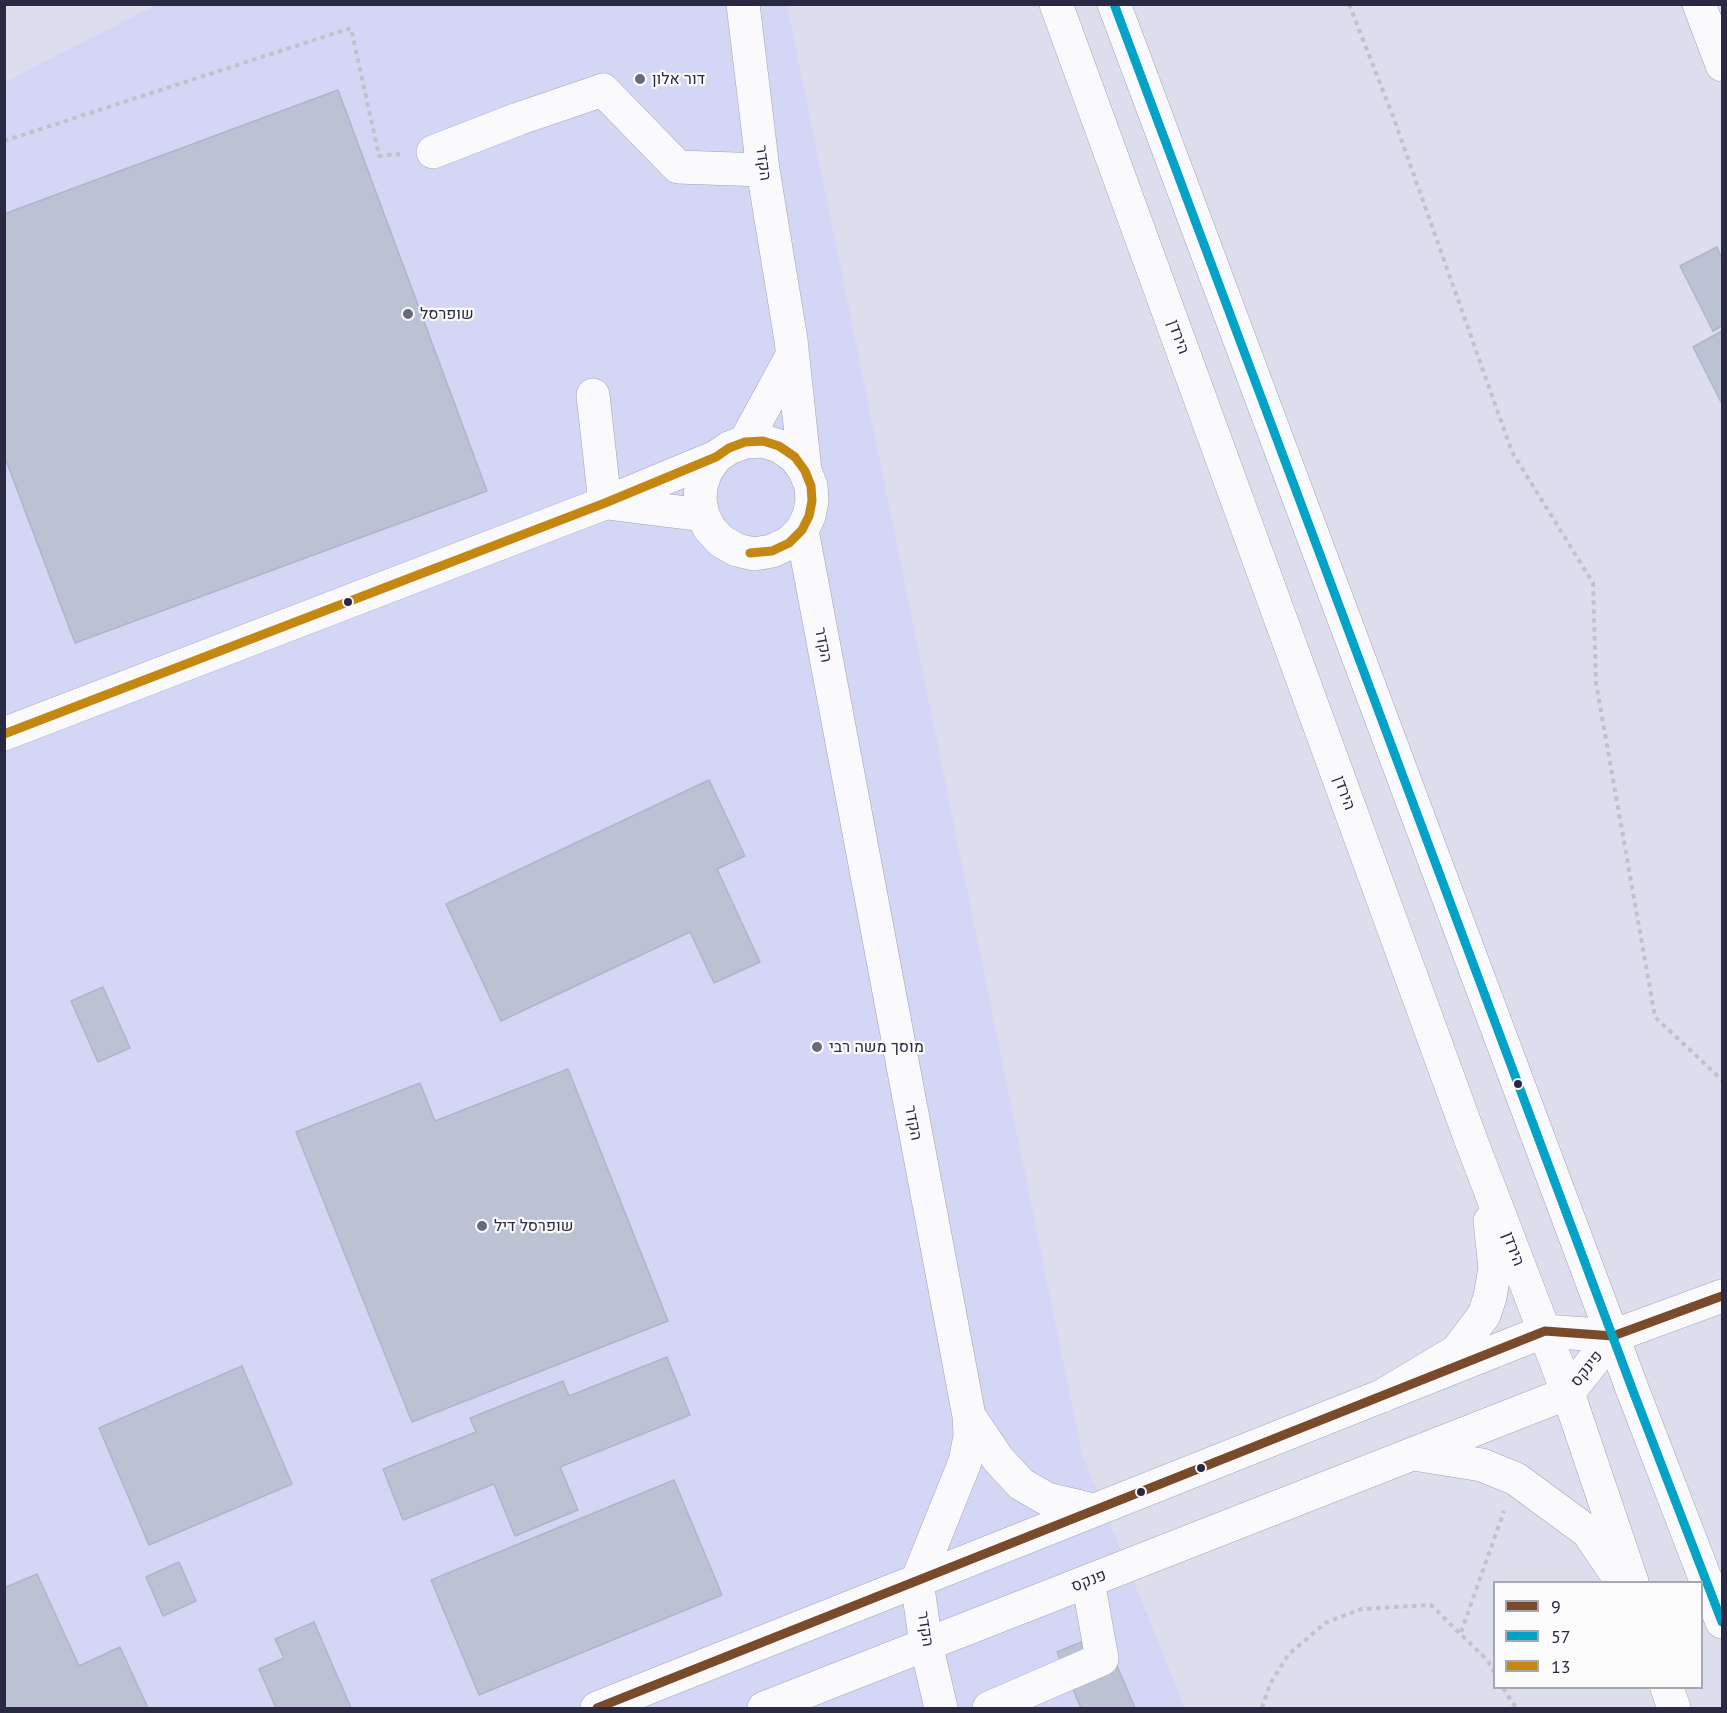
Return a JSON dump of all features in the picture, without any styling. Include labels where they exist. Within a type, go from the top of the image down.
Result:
[{"type":"main road","name":"הקדר","points":[[743,4],[763,170],[792,357],[805,471]]},
{"type":"main road","name":"הירדן","points":[[1056,4],[1472,1143],[1568,1393],[1632,1581]]},
{"type":"main road","points":[[1114,4],[1633,1391],[1722,1622]]},
{"type":"main road","points":[[1699,4],[1722,65]]},
{"type":"main road","points":[[433,152],[518,119],[603,90],[678,167],[763,170]]},
{"type":"main road","points":[[745,442],[792,357]]},
{"type":"main road","points":[[593,395],[605,503]]},
{"type":"main road","points":[[4,734],[605,503],[716,457],[729,448],[745,442],[763,441],[779,446],[795,457],[805,471],[811,486],[812,501],[809,516],[802,530],[789,543],[772,551],[754,554],[736,550],[721,541],[709,528],[700,501],[701,486],[706,471],[716,457]]},
{"type":"main road","points":[[605,503],[703,515]]},
{"type":"main road","name":"הקדר","points":[[802,530],[969,1416],[970,1436],[965,1462],[917,1581],[926,1644],[941,1708]]},
{"type":"main road","points":[[1382,1396],[1457,1352],[1484,1315],[1495,1268],[1493,1234],[1472,1143]]},
{"type":"main road","points":[[1613,1336],[1722,1296]]},
{"type":"main road","name":"פינקס","points":[[597,1708],[1545,1331],[1613,1336]]},
{"type":"main road","name":"פינקס","points":[[1414,1454],[1568,1393],[1613,1336]]},
{"type":"main road","points":[[969,1416],[998,1460],[1022,1484],[1047,1499],[1094,1510]]},
{"type":"main road","points":[[1414,1454],[1482,1465],[1516,1479],[1588,1532],[1622,1581]]},
{"type":"main road","name":"פנקס","points":[[764,1708],[1414,1454]]},
{"type":"main road","points":[[989,1708],[1102,1659],[1088,1581]]},
{"type":"main road","points":[[1667,1689],[1674,1708]]},
{"type":"path","points":[[1349,4],[1398,130],[1512,452],[1593,583],[1596,683],[1655,1017],[1722,1080]]},
{"type":"path","points":[[4,141],[351,28],[379,156],[433,152]]},
{"type":"path","points":[[1461,1632],[1516,1479]]},
{"type":"path","points":[[1262,1708],[1270,1684],[1288,1655],[1325,1623],[1361,1609],[1431,1605],[1461,1632],[1487,1660],[1493,1670]]},
{"type":"path","points":[[1504,1689],[1516,1708]]},
{"type":"shaded area","points":[[156,5],[787,5],[1082,1454],[1185,1708],[5,1708],[4,82]]},
{"type":"building","points":[[338,90],[487,491],[75,643],[4,455],[4,214]]},
{"type":"building","points":[[1717,247],[1722,258],[1722,326],[1713,331],[1680,266]]},
{"type":"building","points":[[1722,331],[1722,404],[1693,347]]},
{"type":"building","points":[[709,780],[745,856],[717,869],[760,962],[714,983],[690,932],[501,1021],[446,904]]},
{"type":"building","points":[[103,987],[130,1048],[98,1062],[71,1001]]},
{"type":"building","name":"שופרסל דיל","points":[[568,1069],[668,1321],[412,1422],[296,1132],[420,1083],[435,1121]]},
{"type":"building","points":[[667,1357],[690,1415],[560,1467],[578,1510],[515,1536],[494,1484],[403,1520],[383,1469],[476,1432],[470,1418],[563,1381],[569,1396]]},
{"type":"building","points":[[242,1366],[292,1484],[149,1545],[99,1428]]},
{"type":"building","points":[[674,1480],[722,1595],[479,1695],[431,1580]]},
{"type":"building","points":[[179,1562],[196,1601],[163,1616],[146,1577]]},
{"type":"building","points":[[37,1574],[79,1666],[120,1647],[148,1708],[4,1708],[4,1588]]},
{"type":"building","points":[[314,1622],[351,1708],[276,1708],[259,1669],[284,1658],[275,1639]]},
{"type":"building","points":[[1103,1633],[1135,1708],[1081,1708],[1057,1652]]},
{"type":"transit line","name":"57","points":[[1114,4],[1633,1391],[1722,1622]]},
{"type":"transit line","name":"13","points":[[4,734],[605,503],[716,457],[729,448],[745,442],[763,441],[779,446],[795,457],[805,471],[811,486],[812,501],[809,516],[802,530],[789,543],[772,551],[750,553]]},
{"type":"transit line","name":"9","points":[[597,1708],[1545,1331],[1613,1336],[1722,1296]]},
{"type":"place","name":"דור אלון","points":[[640,79]]},
{"type":"place","name":"שופרסל","points":[[408,314]]},
{"type":"place","name":"מוסך משה רבי","points":[[817,1047]]},
{"type":"place","name":"שופרסל דיל","points":[[482,1226]]}]
